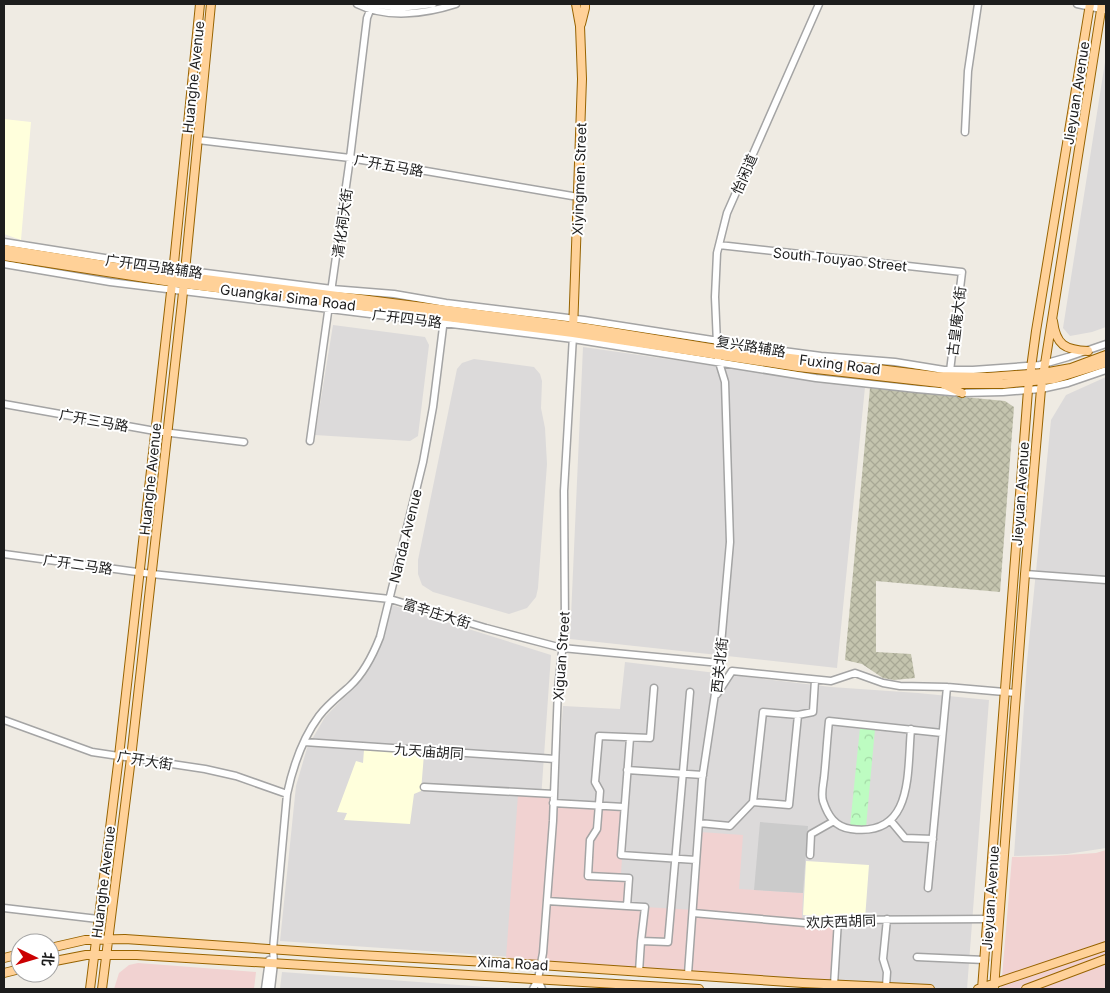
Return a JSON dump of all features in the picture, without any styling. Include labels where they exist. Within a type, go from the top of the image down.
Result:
[{"type":"main road","name":"Huanghe Avenue","points":[[90,989],[119,756],[173,279],[200,4]]},
{"type":"main road","name":"Huanghe Avenue","points":[[102,989],[152,574],[184,281],[211,4]]},
{"type":"main road","name":"Xiyingmen Street","points":[[573,329],[582,78],[580,26],[576,4]]},
{"type":"main road","name":"Xiyingmen Street","points":[[580,26],[585,8],[584,4]]},
{"type":"main road","name":"Jieyuan Avenue","points":[[981,989],[989,919],[1029,382],[1090,5]]},
{"type":"main road","name":"Jieyuan Avenue","points":[[994,987],[1025,574],[1042,381],[1103,8]]},
{"type":"main road","name":"Guangkai Sima Road","points":[[4,249],[184,281],[573,329]]},
{"type":"main road","name":"Guangkai Sima Road","points":[[4,256],[173,279]]},
{"type":"main road","points":[[1052,312],[1055,332],[1061,344],[1073,350],[1088,350]]},
{"type":"main road","name":"Fuxing Road","points":[[573,329],[718,352],[935,376],[1029,382]]},
{"type":"main road","name":"Fuxing Road","points":[[718,352],[798,367],[967,385],[1042,381],[1065,377],[1106,363]]},
{"type":"main road","name":"Fuxing Road","points":[[1042,381],[1106,355]]},
{"type":"main road","points":[[941,383],[962,393]]},
{"type":"main road","name":"Xima Road","points":[[60,946],[96,939],[108,939],[540,964],[688,974],[806,986],[834,984],[930,989]]},
{"type":"main road","points":[[981,989],[994,987],[1106,946]]},
{"type":"main road","name":"Xima Road","points":[[60,960],[94,954],[107,954],[699,989]]},
{"type":"main road","points":[[1026,989],[1106,959]]},
{"type":"street","points":[[357,4],[409,13],[434,10],[456,4]]},
{"type":"street","points":[[371,6],[400,8],[433,4]]},
{"type":"street","name":"怡闲道","points":[[718,352],[715,296],[717,253],[727,213],[819,4]]},
{"type":"street","points":[[965,132],[968,71],[978,4]]},
{"type":"street","points":[[1077,4],[1103,8]]},
{"type":"street","name":"清化祠大街","points":[[310,441],[350,158],[367,18],[371,6]]},
{"type":"street","name":"广开五马路","points":[[198,140],[350,158],[578,198]]},
{"type":"street","name":"广开四马路辅路","points":[[4,242],[184,281],[330,299],[394,294],[445,313],[573,329]]},
{"type":"street","name":"South Touyao Street","points":[[719,245],[962,272]]},
{"type":"street","points":[[4,264],[110,282],[173,279]]},
{"type":"street","name":"古皇庵大街","points":[[950,371],[962,272]]},
{"type":"street","name":"Nanda Avenue","points":[[271,963],[287,794],[296,758],[319,716],[362,673],[380,637],[423,462],[433,407],[445,313]]},
{"type":"street","name":"复兴路辅路","points":[[573,329],[718,352],[816,378],[962,393],[1029,382],[1068,383],[1106,370]]},
{"type":"street","name":"复兴路辅路","points":[[573,329],[718,352],[889,361],[950,371],[1044,364],[1106,344]]},
{"type":"street","name":"Xiguan Street","points":[[538,979],[547,901],[558,689],[565,624],[564,491],[573,329]]},
{"type":"street","name":"西关北街","points":[[688,974],[703,775],[720,663],[730,542],[725,382],[718,352]]},
{"type":"street","name":"广开三马路","points":[[4,404],[167,433],[244,442]]},
{"type":"street","name":"广开二马路","points":[[4,554],[152,574]]},
{"type":"street","name":"富辛庄大街","points":[[152,574],[390,599],[486,628],[562,648],[720,663]]},
{"type":"street","points":[[1025,574],[1106,580]]},
{"type":"street","points":[[716,695],[732,671],[831,681],[855,673],[884,683],[900,686],[947,687],[1016,693]]},
{"type":"street","points":[[699,823],[730,826],[753,802],[763,712],[798,715],[813,712],[815,680]]},
{"type":"street","points":[[928,888],[947,687]]},
{"type":"street","points":[[627,906],[629,878],[588,876],[590,840],[597,829],[600,791],[595,782],[598,736],[650,738],[654,688]]},
{"type":"street","points":[[642,941],[668,942],[690,692]]},
{"type":"street","points":[[753,802],[789,805],[798,715]]},
{"type":"street","name":"广开大街","points":[[4,720],[92,752],[222,773],[287,794]]},
{"type":"street","points":[[912,729],[905,798],[897,815],[881,827],[864,831],[846,828],[830,819],[822,799],[829,721],[912,729],[942,733]]},
{"type":"street","points":[[630,738],[621,855],[696,860]]},
{"type":"street","name":"九天庙胡同","points":[[304,742],[555,759]]},
{"type":"street","points":[[627,770],[703,775]]},
{"type":"street","points":[[424,788],[554,794]]},
{"type":"street","points":[[553,803],[624,807]]},
{"type":"street","points":[[890,820],[905,838],[932,839]]},
{"type":"street","points":[[810,855],[811,834],[834,821]]},
{"type":"street","points":[[547,901],[645,907],[639,972]]},
{"type":"street","points":[[4,908],[98,918]]},
{"type":"street","name":"欢庆西胡同","points":[[693,914],[806,923],[838,920],[989,919]]},
{"type":"street","points":[[886,987],[888,972],[883,959],[887,919]]},
{"type":"street","points":[[834,984],[838,920]]},
{"type":"street","points":[[917,957],[985,960]]},
{"type":"street","points":[[265,989],[271,963]]},
{"type":"street","points":[[271,963],[272,989]]},
{"type":"street","points":[[533,989],[538,979]]},
{"type":"street","points":[[538,979],[542,989]]},
{"type":"shaded area","points":[[1106,56],[1106,327],[1070,336],[1063,328]]},
{"type":"shaded area","points":[[4,119],[31,122],[21,240],[4,234]]},
{"type":"shaded area","points":[[333,325],[425,337],[429,345],[418,436],[410,441],[315,435]]},
{"type":"shaded area","points":[[583,347],[865,387],[837,668],[570,639]]},
{"type":"shaded area","points":[[474,359],[534,367],[540,374],[542,381],[541,408],[545,428],[547,464],[538,588],[536,597],[527,608],[509,614],[433,592],[422,585],[418,574],[418,560],[457,369],[462,363]]},
{"type":"shaded area","points":[[1106,377],[1106,848],[1067,854],[1014,856],[1027,662],[1051,420],[1066,395]]},
{"type":"shaded area","points":[[870,388],[1005,401],[1014,407],[1000,592],[876,581],[876,652],[911,654],[915,678],[894,680],[883,678],[862,664],[845,660]]},
{"type":"shaded area","points":[[392,605],[551,655],[530,958],[280,941],[296,786],[307,748],[325,717],[365,676]]},
{"type":"shaded area","points":[[625,662],[831,687],[989,700],[967,989],[873,989],[544,970],[563,706],[620,709]]},
{"type":"shaded area","points":[[364,750],[416,751],[416,754],[424,754],[421,791],[414,794],[410,824],[344,820],[347,813],[337,812],[356,761],[363,763]]},
{"type":"shaded area","points":[[518,795],[550,797],[563,806],[625,810],[621,874],[630,875],[628,906],[695,910],[700,832],[743,835],[739,889],[803,893],[802,918],[836,921],[832,980],[506,958]]},
{"type":"shaded area","points":[[760,822],[808,826],[803,893],[754,890]]},
{"type":"shaded area","points":[[1106,850],[1106,989],[1001,989],[1012,857],[1096,853]]},
{"type":"shaded area","points":[[806,861],[869,865],[865,919],[803,915]]},
{"type":"shaded area","points":[[138,963],[256,972],[254,989],[114,989],[119,973],[129,965]]},
{"type":"shaded area","points":[[282,972],[513,989],[280,989]]},
{"type":"green space","points":[[860,728],[875,729],[866,827],[850,826]]}]
